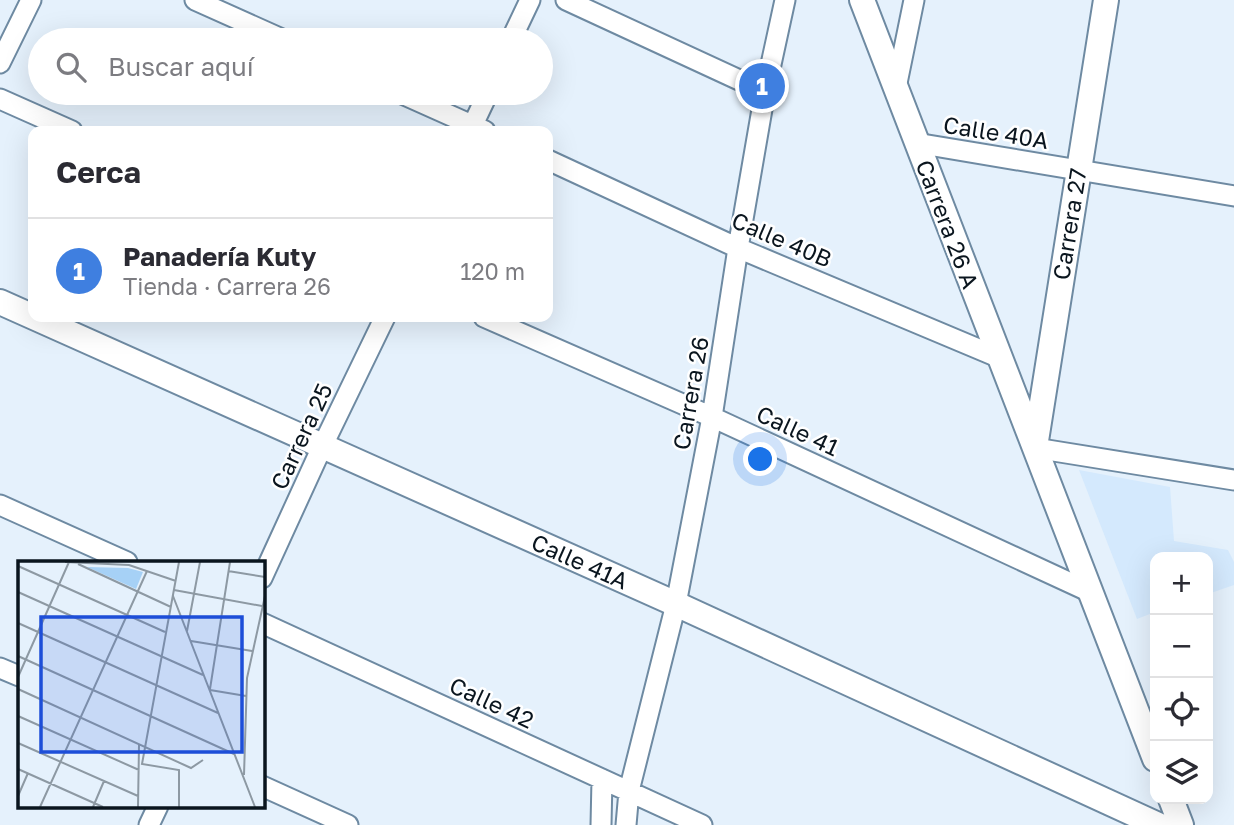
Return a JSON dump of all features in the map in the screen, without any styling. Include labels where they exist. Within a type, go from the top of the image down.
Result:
[{"type":"street","points":[[0,63],[31,0]]},
{"type":"street","points":[[195,0],[257,28]]},
{"type":"street","points":[[517,28],[530,0]]},
{"type":"street","points":[[566,0],[765,92]]},
{"type":"street","name":"Carrera 26","points":[[626,825],[629,791],[676,604],[712,417],[765,92],[785,0]]},
{"type":"street","name":"Carrera 26 A","points":[[862,0],[1150,746]]},
{"type":"street","points":[[896,88],[914,0]]},
{"type":"street","name":"Carrera 27","points":[[1035,448],[1106,0]]},
{"type":"street","points":[[0,99],[61,126]]},
{"type":"street","points":[[425,105],[470,126]]},
{"type":"street","points":[[477,126],[484,105]]},
{"type":"street","name":"Calle 40A","points":[[916,143],[1234,196]]},
{"type":"street","name":"Calle 40B","points":[[553,162],[738,248],[1000,358]]},
{"type":"street","name":"Calle 41A","points":[[0,303],[28,316]]},
{"type":"street","name":"Calle 41A","points":[[42,322],[676,604],[1158,825]]},
{"type":"street","name":"Carrera 25","points":[[264,574],[383,322]]},
{"type":"street","name":"Calle 41","points":[[495,322],[712,417],[1090,592]]},
{"type":"street","points":[[1035,448],[1234,480]]},
{"type":"street","points":[[0,505],[126,561]]},
{"type":"street","name":"Calle 42","points":[[264,624],[702,825]]},
{"type":"street","points":[[0,668],[18,676]]},
{"type":"street","points":[[601,825],[602,779]]},
{"type":"street","points":[[264,787],[348,825]]},
{"type":"street","points":[[1173,804],[1181,825]]},
{"type":"street","points":[[149,825],[157,808]]},
{"type":"shaded area","points":[[1079,470],[1170,487],[1174,541],[1228,550],[1234,562],[1234,585],[1213,592],[1213,552],[1150,552],[1150,614],[1137,619]]},
{"type":"place","name":"Panadería Kuty","points":[[762,86]]}]
